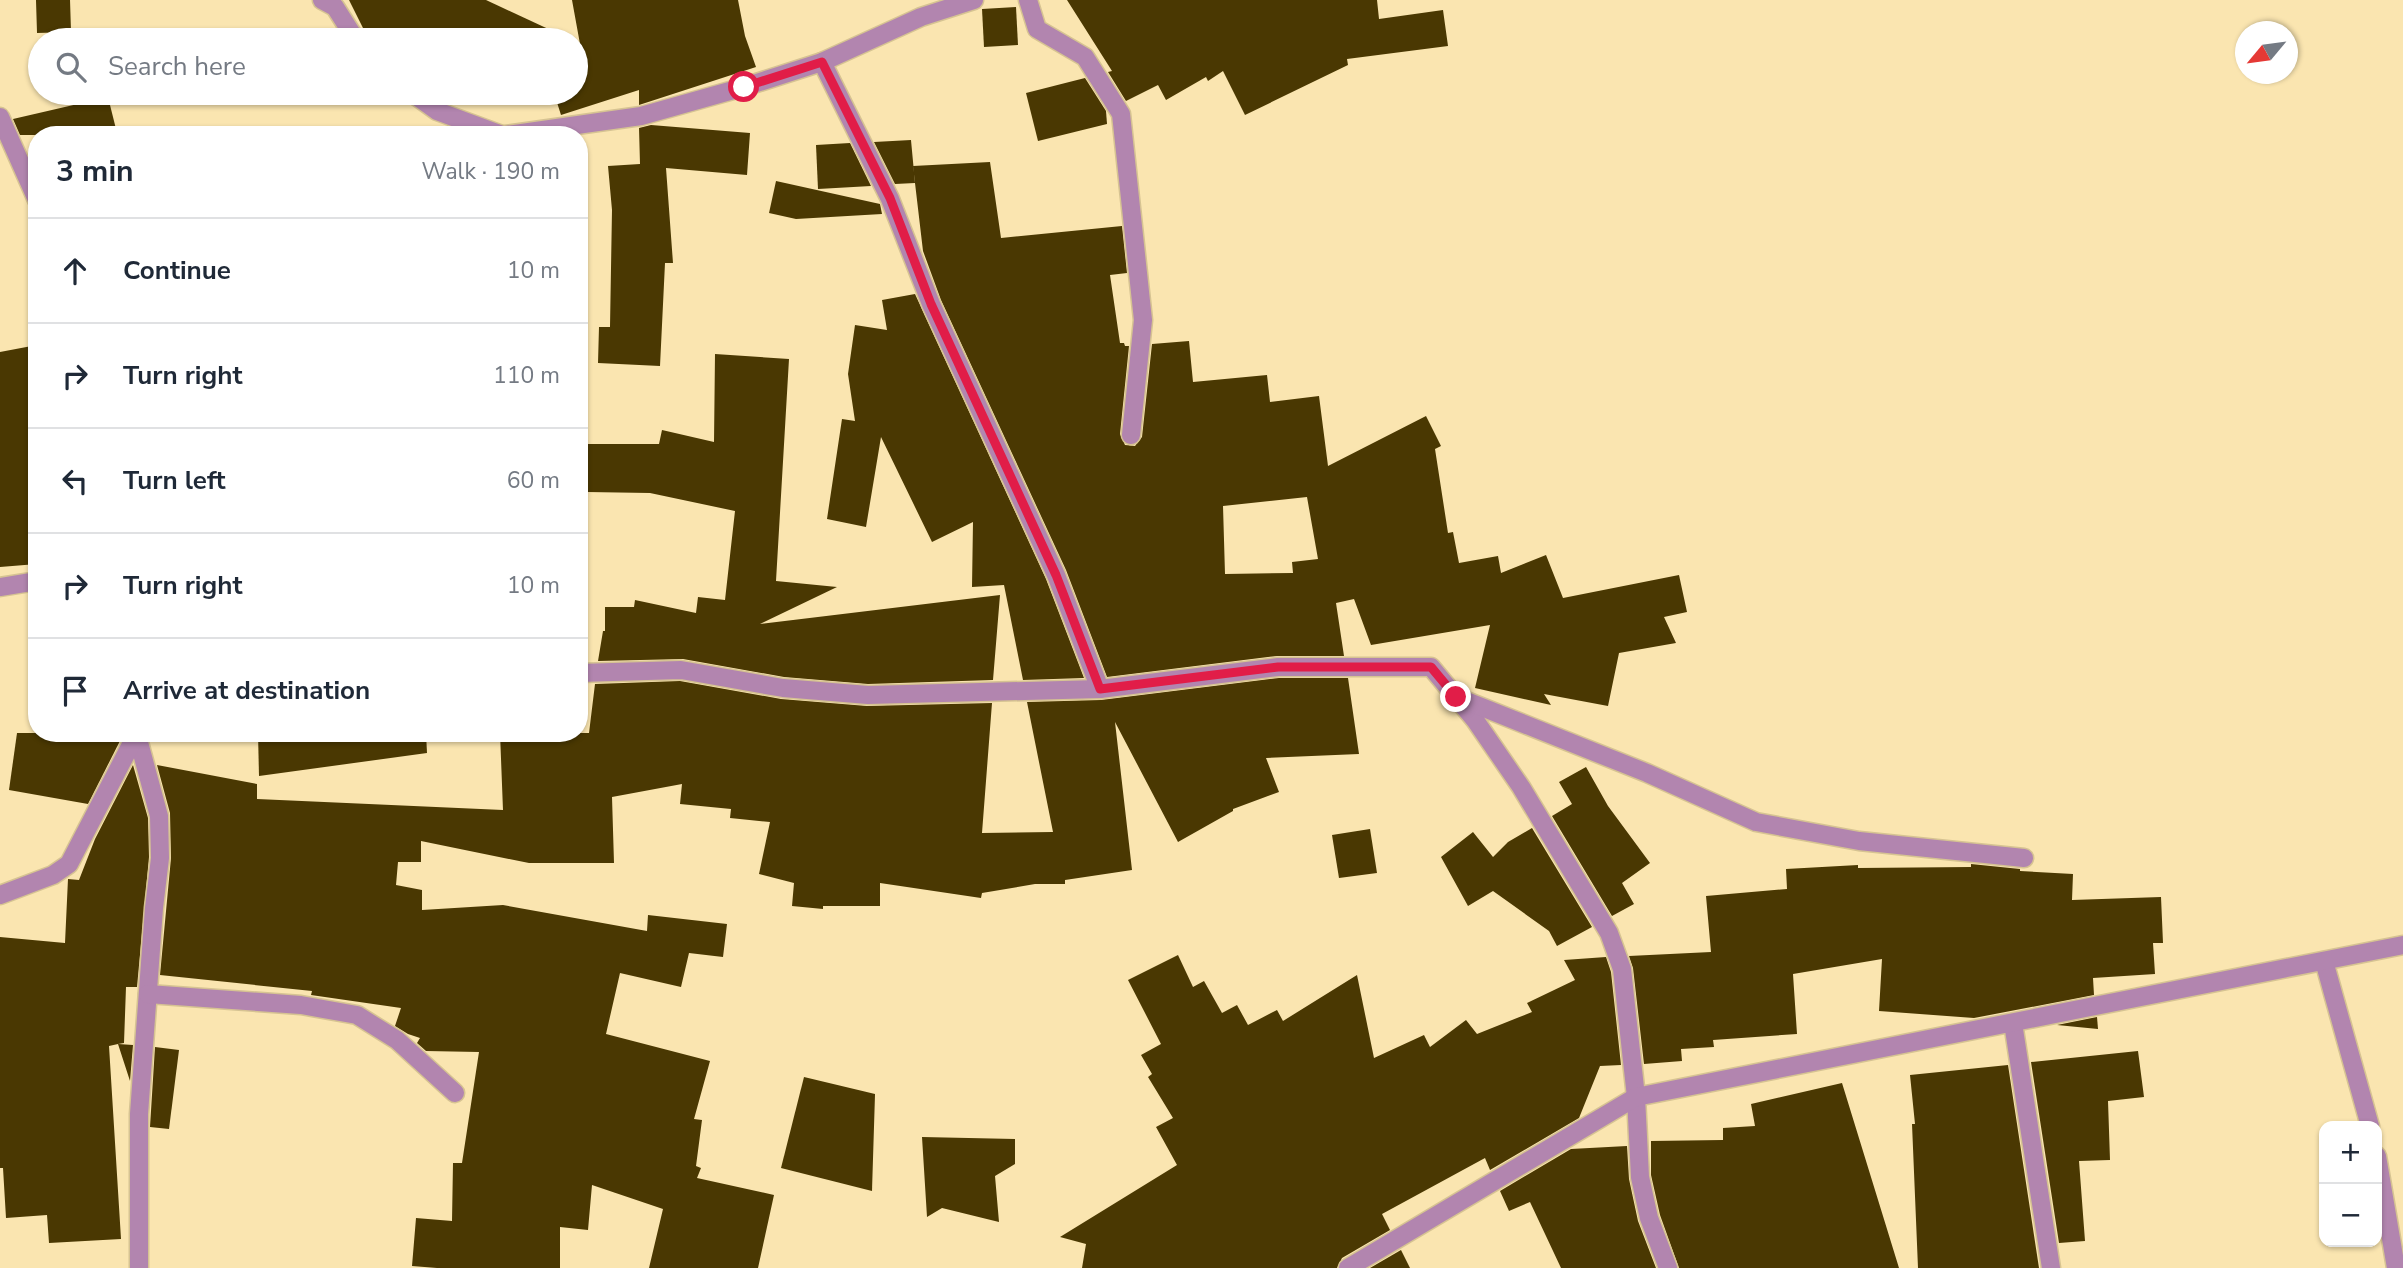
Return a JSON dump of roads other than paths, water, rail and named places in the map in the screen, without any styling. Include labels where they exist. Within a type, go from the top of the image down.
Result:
[{"type":"street","points":[[322,0],[335,7],[348,28]]},
{"type":"street","points":[[569,126],[641,116],[744,87],[822,62],[922,17],[974,0]]},
{"type":"street","points":[[1028,0],[1038,29],[1085,57],[1121,114],[1143,320],[1132,436]]},
{"type":"street","points":[[822,62],[890,198],[931,304],[1056,575],[1100,689]]},
{"type":"street","points":[[429,105],[437,111],[479,126]]},
{"type":"street","points":[[0,117],[28,180]]},
{"type":"street","points":[[0,587],[28,582]]},
{"type":"street","points":[[588,673],[681,670],[783,688],[867,695],[1100,689],[1278,667],[1431,667],[1475,720],[1521,787],[1609,933],[1622,969],[1636,1097],[1640,1177],[1649,1218],[1668,1268]]},
{"type":"street","points":[[1456,697],[1647,773],[1756,822],[1859,841],[2024,858]]},
{"type":"street","points":[[0,895],[53,876],[69,864],[133,742]]},
{"type":"street","points":[[139,742],[159,816],[160,858],[139,1114],[139,1268]]},
{"type":"street","points":[[1348,1268],[1636,1097],[2403,945]]},
{"type":"street","points":[[2324,961],[2369,1121]]},
{"type":"street","points":[[148,995],[301,1005],[357,1014],[397,1040],[455,1093]]},
{"type":"street","points":[[2013,1023],[2051,1268]]},
{"type":"street","points":[[2382,1184],[2396,1268]]}]
